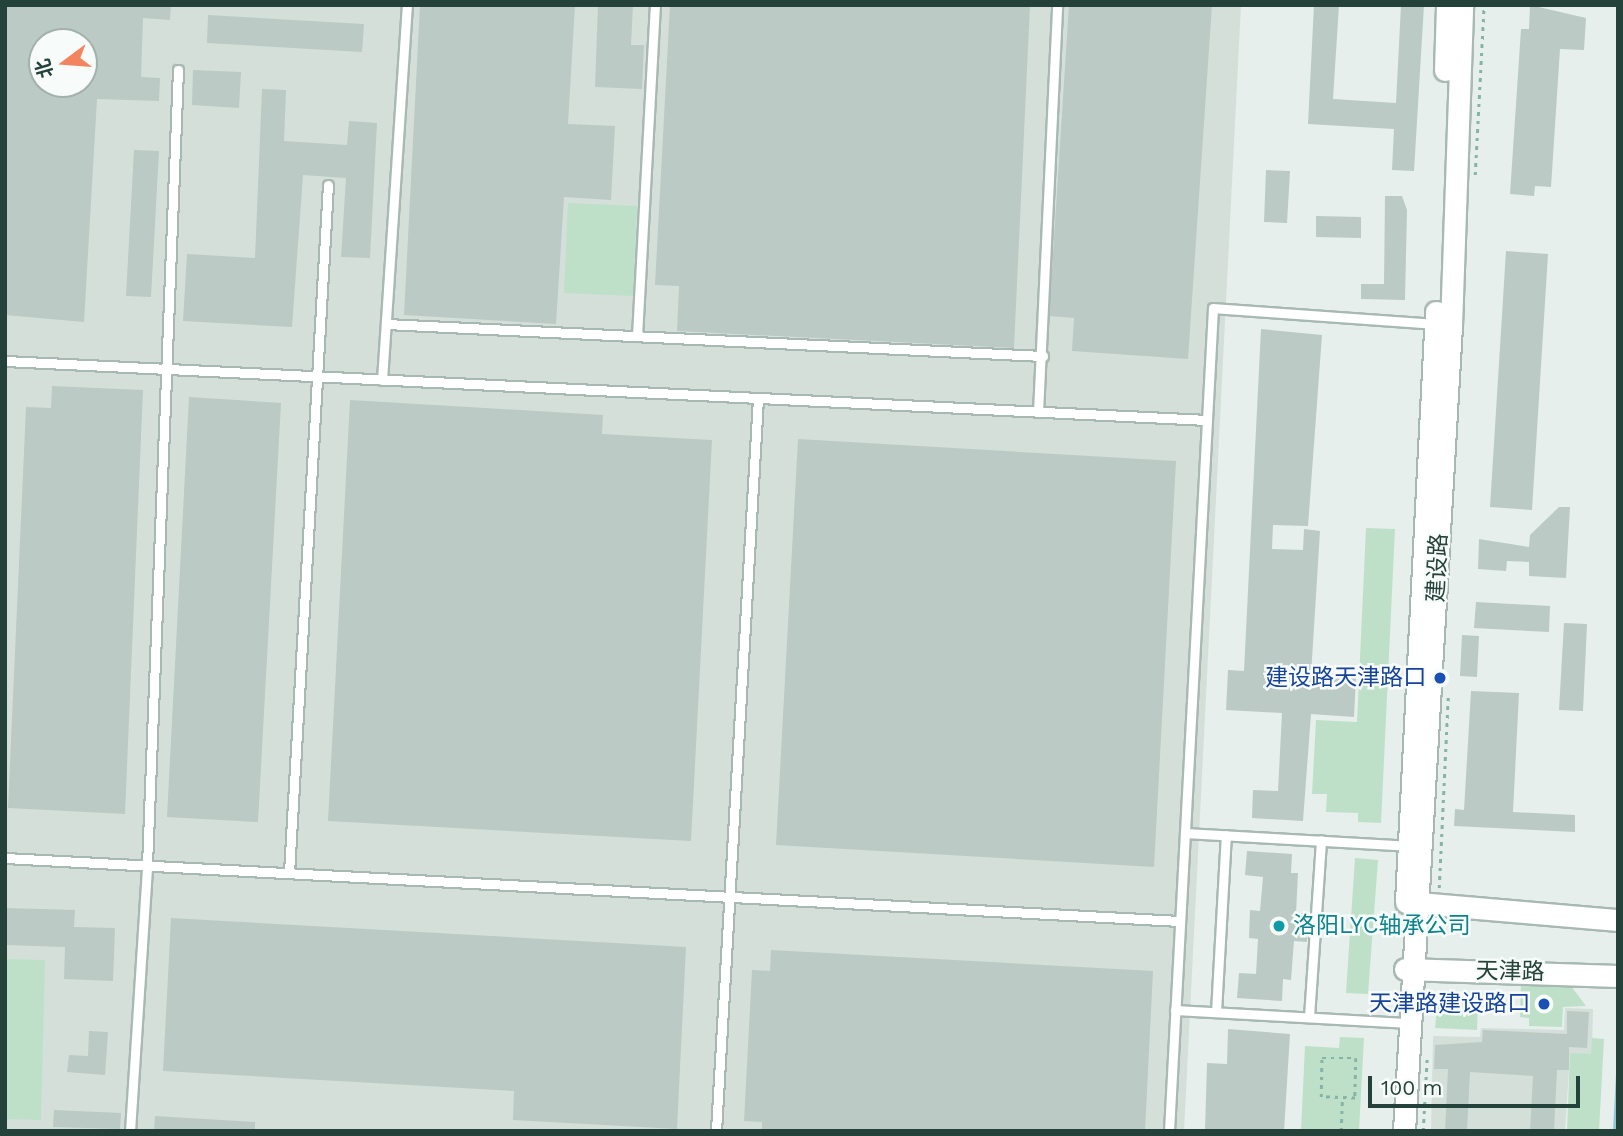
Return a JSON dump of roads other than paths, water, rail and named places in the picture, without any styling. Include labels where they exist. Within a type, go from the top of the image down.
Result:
[{"type":"street","name":"建设路","points":[[1443,325],[1447,5]]},
{"type":"street","name":"建设路","points":[[1391,1131],[1409,969],[1462,5]]},
{"type":"street","points":[[1413,903],[1618,920]]},
{"type":"street","name":"天津路","points":[[1409,969],[1618,975]]},
{"type":"street","name":"建设路","points":[[1404,1131],[1405,1023]]},
{"type":"lane","points":[[382,380],[407,5]]},
{"type":"lane","points":[[637,336],[655,5]]},
{"type":"lane","points":[[1038,412],[1043,356],[1057,5]]},
{"type":"lane","points":[[130,1131],[147,865],[178,70]]},
{"type":"lane","points":[[289,873],[328,185]]},
{"type":"lane","points":[[1169,1131],[1213,308],[1443,325]]},
{"type":"lane","points":[[386,324],[1043,356]]},
{"type":"lane","points":[[5,361],[1207,420]]},
{"type":"lane","points":[[716,1131],[758,398]]},
{"type":"lane","points":[[1185,833],[1416,846]]},
{"type":"lane","points":[[1216,1012],[1226,835]]},
{"type":"lane","points":[[1309,1017],[1321,840]]},
{"type":"lane","points":[[5,858],[1180,921]]},
{"type":"lane","points":[[1175,1010],[1405,1023]]},
{"type":"waterway","points":[[1615,1131],[1618,1074]]},
{"type":"place","name":"建设路天津路口","points":[[1440,678]]},
{"type":"place","name":"洛阳LYC轴承公司","points":[[1279,926]]},
{"type":"place","name":"天津路建设路口","points":[[1544,1004]]}]
